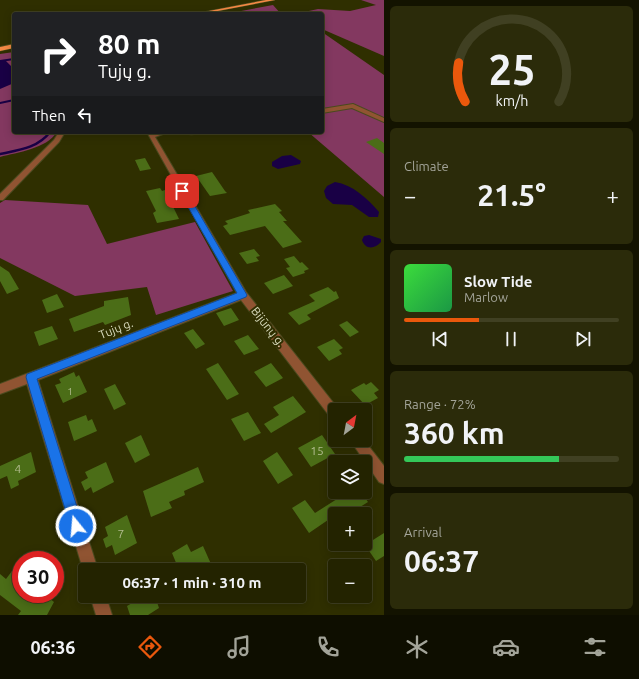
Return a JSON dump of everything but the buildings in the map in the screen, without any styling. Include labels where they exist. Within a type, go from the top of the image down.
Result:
[{"type":"highway","points":[[206,12],[273,0]]},
{"type":"highway","points":[[0,49],[12,46]]},
{"type":"street","points":[[324,111],[353,106],[384,120]]},
{"type":"street","points":[[0,198],[57,142],[61,134]]},
{"type":"street","name":"Bijūnų g.","points":[[151,134],[243,295],[328,405]]},
{"type":"street","name":"Tujų g.","points":[[0,389],[243,295]]},
{"type":"street","points":[[31,377],[88,563]]},
{"type":"street","points":[[361,447],[384,477]]},
{"type":"street","points":[[100,603],[104,615]]},
{"type":"shaded area","points":[[361,0],[384,0],[384,56],[324,30],[324,12],[304,12],[318,9],[350,11],[376,5]]},
{"type":"shaded area","points":[[273,5],[279,12],[236,12]]},
{"type":"shaded area","points":[[324,33],[384,75],[384,197],[310,134],[324,134]]},
{"type":"shaded area","points":[[12,52],[12,134],[55,134],[52,138],[39,146],[0,157],[0,54]]},
{"type":"shaded area","points":[[5,60],[12,67],[12,84],[0,89],[0,61]]},
{"type":"shaded area","points":[[291,155],[301,161],[300,164],[278,169],[272,166],[272,162],[282,156]]},
{"type":"shaded area","points":[[335,182],[354,189],[365,197],[379,212],[378,217],[369,217],[352,205],[333,204],[326,198],[324,191],[327,186]]},
{"type":"shaded area","points":[[5,200],[88,205],[107,244],[195,222],[233,291],[156,315],[147,287],[75,296],[0,258],[0,203]]},
{"type":"shaded area","points":[[369,235],[381,239],[381,242],[373,247],[365,246],[362,240],[364,236]]},
{"type":"waterway","points":[[0,61],[12,59]]},
{"type":"waterway","points":[[0,103],[12,100]]},
{"type":"waterway","points":[[0,154],[28,148],[40,142],[48,134]]},
{"type":"route","points":[[76,526],[31,377],[243,295],[182,191]]}]
